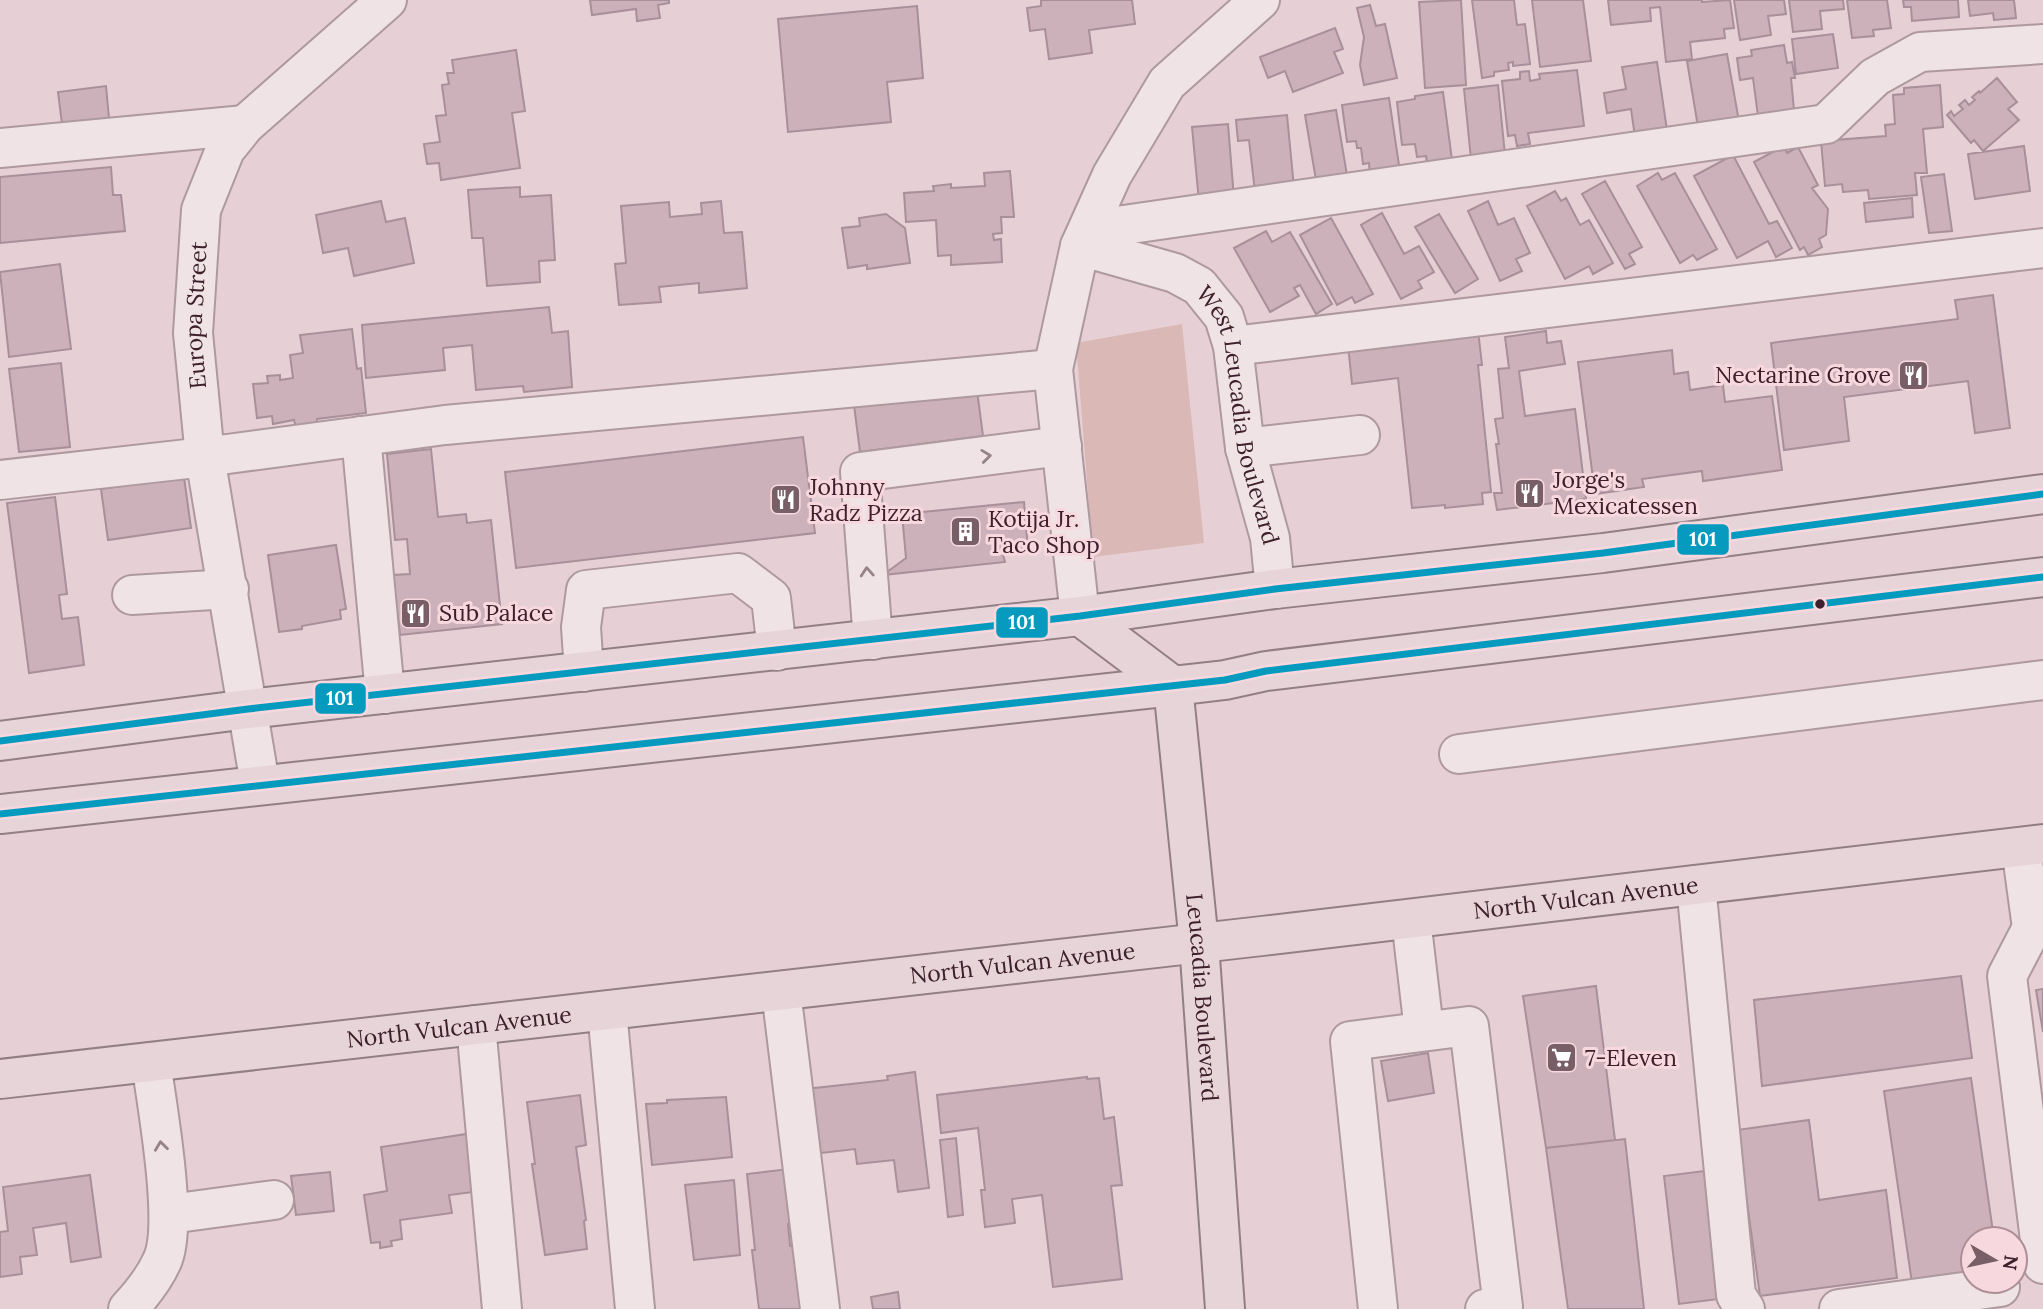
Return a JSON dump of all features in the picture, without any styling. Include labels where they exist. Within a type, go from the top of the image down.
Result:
[{"type":"main road","points":[[0,741],[248,709],[873,640],[1080,616],[1275,589],[1603,553],[2043,494]]},
{"type":"main road","points":[[0,814],[1225,680],[1266,671],[2043,577]]},
{"type":"main road","points":[[1080,616],[1173,686]]},
{"type":"main road","name":"Leucadia Boulevard","points":[[1173,686],[1199,943],[1225,1309]]},
{"type":"main road","name":"North Vulcan Avenue","points":[[0,1079],[2032,846]]},
{"type":"street","name":"Europa Street","points":[[260,784],[205,457],[193,333],[201,210],[225,150],[245,125],[387,0]]},
{"type":"street","points":[[1080,616],[1053,369],[1085,238],[1112,175],[1167,83],[1260,0]]},
{"type":"street","points":[[1085,238],[1826,124],[1875,77],[1920,52],[2043,44]]},
{"type":"street","points":[[0,148],[245,125]]},
{"type":"street","name":"West Leucadia Boulevard","points":[[1085,238],[1175,273],[1199,286],[1224,317],[1233,346],[1245,448],[1270,538],[1275,589]]},
{"type":"street","points":[[1233,346],[2043,248]]},
{"type":"street","points":[[0,480],[589,411],[1053,369]]},
{"type":"street","points":[[1245,448],[1360,435]]},
{"type":"street","points":[[361,436],[385,694]]},
{"type":"street","points":[[873,640],[860,472],[1062,446]]},
{"type":"street","points":[[584,672],[581,627],[586,590],[738,573],[771,598],[777,650]]},
{"type":"street","points":[[132,595],[229,589]]},
{"type":"street","points":[[1459,754],[2043,680]]},
{"type":"street","points":[[2032,846],[2037,927],[2007,976],[2043,1264]]},
{"type":"street","points":[[1696,885],[1736,1294],[1745,1309]]},
{"type":"street","points":[[1411,919],[1424,1030]]},
{"type":"street","points":[[781,991],[820,1309]]},
{"type":"street","points":[[607,1010],[635,1309]]},
{"type":"street","points":[[475,1025],[502,1309]]},
{"type":"street","points":[[1378,1309],[1350,1041],[1469,1026],[1503,1307],[1485,1309]]},
{"type":"street","points":[[128,1309],[144,1291],[164,1259],[170,1214],[152,1062]]},
{"type":"street","points":[[170,1214],[274,1200]]},
{"type":"street","points":[[1839,1309],[1959,1293]]},
{"type":"shaded area","points":[[1182,324],[1204,543],[1093,557],[1076,343]]},
{"type":"building","points":[[590,0],[669,0],[669,3],[658,5],[660,18],[637,21],[636,9],[592,15]]},
{"type":"building","points":[[1041,0],[1132,0],[1135,24],[1089,30],[1092,53],[1049,59],[1045,29],[1030,31],[1027,8],[1041,6]]},
{"type":"building","points":[[1461,0],[1466,85],[1425,88],[1419,2]]},
{"type":"building","points":[[1472,0],[1514,0],[1517,25],[1525,24],[1530,64],[1513,66],[1513,62],[1508,63],[1509,70],[1494,72],[1494,76],[1482,78]]},
{"type":"building","points":[[1532,0],[1583,0],[1591,61],[1540,67]]},
{"type":"building","points":[[1608,0],[1730,0],[1734,28],[1724,29],[1725,38],[1690,42],[1692,59],[1666,62],[1660,7],[1650,8],[1651,21],[1611,25]]},
{"type":"building","points":[[1734,0],[1784,0],[1786,14],[1768,16],[1771,35],[1740,40]]},
{"type":"building","points":[[1789,0],[1843,0],[1844,9],[1820,11],[1822,29],[1793,32]]},
{"type":"building","points":[[1847,0],[1887,0],[1891,28],[1873,30],[1874,36],[1852,38]]},
{"type":"building","points":[[1903,0],[1958,0],[1959,17],[1912,21],[1911,7],[1904,7]]},
{"type":"building","points":[[1968,0],[2014,0],[2016,18],[1994,20],[1993,13],[1970,16]]},
{"type":"building","points":[[1370,5],[1376,26],[1385,24],[1397,78],[1364,85],[1360,65],[1364,37],[1357,8]]},
{"type":"building","points":[[917,6],[923,78],[887,82],[891,122],[788,132],[778,19]]},
{"type":"building","points":[[1335,28],[1343,49],[1334,52],[1343,73],[1293,92],[1285,71],[1268,78],[1260,57]]},
{"type":"building","points":[[1833,34],[1838,68],[1796,74],[1792,39]]},
{"type":"building","points":[[1784,45],[1787,63],[1792,62],[1795,78],[1791,78],[1795,120],[1759,124],[1753,78],[1740,80],[1737,58],[1752,56],[1751,50]]},
{"type":"building","points":[[516,50],[525,111],[512,113],[520,168],[441,180],[439,163],[427,164],[424,144],[440,142],[436,116],[446,115],[442,85],[449,84],[447,73],[454,73],[452,60]]},
{"type":"building","points":[[1727,54],[1740,127],[1698,127],[1687,61]]},
{"type":"building","points":[[1657,62],[1668,137],[1635,137],[1631,109],[1607,113],[1604,93],[1626,89],[1622,67]]},
{"type":"building","points":[[1577,70],[1584,126],[1528,133],[1530,144],[1517,146],[1515,135],[1508,136],[1502,81],[1520,79],[1520,72],[1529,71],[1530,81],[1540,79],[1539,74]]},
{"type":"building","points":[[1997,78],[2017,102],[2008,109],[2019,120],[1983,151],[1974,140],[1971,143],[1947,115],[1951,111],[1954,116],[1963,109],[1959,105],[1965,100],[1969,105],[1975,100],[1972,97]]},
{"type":"building","points":[[1498,85],[1505,155],[1471,159],[1464,89]]},
{"type":"building","points":[[1940,85],[1943,127],[1923,129],[1927,173],[1915,173],[1917,195],[1869,199],[1868,190],[1843,192],[1842,184],[1825,186],[1821,141],[1886,136],[1885,125],[1895,124],[1893,95],[1904,94],[1904,88]]},
{"type":"building","points":[[106,86],[109,118],[62,124],[58,92]]},
{"type":"building","points":[[1443,92],[1452,160],[1427,163],[1426,156],[1417,157],[1415,144],[1402,145],[1397,102]]},
{"type":"building","points":[[1389,98],[1400,172],[1370,176],[1369,163],[1363,164],[1361,148],[1357,148],[1356,141],[1347,142],[1342,105]]},
{"type":"building","points":[[1336,110],[1348,181],[1317,186],[1305,115]]},
{"type":"building","points":[[1287,115],[1294,188],[1255,192],[1249,140],[1238,141],[1236,120]]},
{"type":"building","points":[[1228,124],[1234,199],[1199,202],[1192,127]]},
{"type":"building","points":[[1784,146],[1787,153],[1798,147],[1818,185],[1812,188],[1828,209],[1826,235],[1819,239],[1822,247],[1808,255],[1804,247],[1800,250],[1754,162]]},
{"type":"building","points":[[2024,146],[2030,191],[1975,199],[1968,154]]},
{"type":"building","points":[[1733,155],[1769,224],[1777,221],[1792,248],[1776,257],[1768,241],[1737,258],[1694,176]]},
{"type":"building","points":[[111,167],[113,195],[121,195],[125,231],[0,243],[0,177]]},
{"type":"building","points":[[1010,171],[1014,217],[1001,217],[1002,233],[993,234],[994,240],[1001,239],[1002,262],[951,265],[951,255],[938,256],[936,220],[906,222],[904,193],[934,191],[933,186],[951,184],[951,188],[985,186],[984,173]]},
{"type":"building","points":[[1658,173],[1662,180],[1675,173],[1717,249],[1697,260],[1693,255],[1680,263],[1637,186]]},
{"type":"building","points":[[1944,174],[1952,231],[1929,233],[1921,177]]},
{"type":"building","points":[[1605,181],[1642,247],[1629,254],[1635,264],[1625,269],[1582,194]]},
{"type":"building","points":[[520,187],[520,197],[551,195],[555,260],[539,261],[540,282],[487,286],[483,238],[472,238],[468,190]]},
{"type":"building","points":[[1555,191],[1561,201],[1566,198],[1580,225],[1589,220],[1613,263],[1593,274],[1589,266],[1565,279],[1527,206]]},
{"type":"building","points":[[1912,198],[1913,217],[1866,222],[1864,203]]},
{"type":"building","points":[[381,201],[386,222],[405,218],[414,263],[354,276],[348,248],[323,253],[316,215]]},
{"type":"building","points":[[721,201],[724,233],[742,232],[747,288],[699,293],[699,283],[659,287],[661,302],[619,305],[615,264],[626,263],[621,206],[669,202],[670,217],[702,214],[701,203]]},
{"type":"building","points":[[1488,201],[1498,225],[1514,218],[1530,253],[1516,259],[1522,271],[1500,281],[1468,211]]},
{"type":"building","points":[[1382,213],[1404,254],[1419,246],[1434,272],[1418,281],[1422,288],[1401,299],[1361,225]]},
{"type":"building","points":[[886,214],[905,228],[910,263],[867,269],[867,265],[848,268],[842,228],[860,226],[859,218]]},
{"type":"building","points":[[1439,214],[1478,279],[1455,293],[1415,227]]},
{"type":"building","points":[[1331,218],[1373,294],[1355,303],[1352,297],[1337,305],[1300,235]]},
{"type":"building","points":[[1266,231],[1272,242],[1290,232],[1332,304],[1316,314],[1300,285],[1294,288],[1299,296],[1270,312],[1234,248]]},
{"type":"building","points":[[60,264],[71,349],[9,357],[0,272]]},
{"type":"building","points":[[1993,295],[2010,428],[1975,433],[1968,381],[1844,397],[1849,441],[1784,450],[1771,343],[1958,319],[1955,300]]},
{"type":"building","points":[[549,307],[552,333],[568,331],[572,387],[524,392],[523,386],[476,390],[472,345],[443,348],[445,370],[366,378],[362,325]]},
{"type":"building","points":[[352,329],[357,369],[361,368],[366,413],[317,419],[317,426],[296,428],[294,420],[273,424],[272,416],[257,418],[253,384],[268,383],[267,376],[280,375],[280,380],[293,378],[290,355],[303,353],[300,335]]},
{"type":"building","points":[[1478,330],[1482,365],[1478,365],[1491,492],[1482,493],[1483,504],[1412,508],[1398,378],[1352,384],[1348,345]]},
{"type":"building","points":[[1546,331],[1547,343],[1561,341],[1565,364],[1519,371],[1525,416],[1575,409],[1586,499],[1497,510],[1494,493],[1502,493],[1495,419],[1503,418],[1498,369],[1509,368],[1505,337]]},
{"type":"building","points":[[1672,350],[1674,374],[1688,372],[1690,390],[1723,385],[1725,402],[1772,396],[1782,470],[1703,481],[1702,471],[1642,479],[1644,487],[1595,494],[1578,362]]},
{"type":"building","points":[[61,363],[70,447],[19,452],[9,369]]},
{"type":"building","points":[[977,390],[983,436],[860,452],[854,405]]},
{"type":"building","points":[[803,437],[815,533],[516,568],[505,472]]},
{"type":"building","points":[[431,449],[438,517],[466,514],[467,523],[491,520],[502,624],[400,635],[393,575],[410,574],[407,539],[395,540],[387,454]]},
{"type":"building","points":[[184,477],[191,528],[108,540],[101,489]]},
{"type":"building","points":[[55,497],[67,594],[59,595],[62,619],[78,617],[84,665],[29,673],[7,503]]},
{"type":"building","name":"Kotija Jr. Taco Shop","points":[[1024,502],[1028,549],[1003,555],[1005,562],[883,575],[906,558],[902,514]]},
{"type":"building","points":[[336,545],[346,609],[340,610],[341,619],[279,632],[268,555]]},
{"type":"building","points":[[1961,976],[1972,1058],[1762,1086],[1754,1000]]},
{"type":"building","points":[[1596,986],[1615,1140],[1546,1148],[1523,996]]},
{"type":"building","points":[[2043,989],[2043,1032],[2036,990]]},
{"type":"building","points":[[1428,1053],[1434,1093],[1388,1101],[1381,1061]]},
{"type":"building","points":[[915,1072],[929,1188],[898,1192],[894,1160],[857,1164],[855,1149],[813,1154],[806,1089],[888,1080],[887,1076]]},
{"type":"building","points":[[1087,1077],[1099,1078],[1104,1119],[1114,1117],[1122,1185],[1111,1186],[1122,1279],[1053,1287],[1042,1195],[1012,1199],[1015,1223],[985,1227],[981,1190],[985,1190],[978,1128],[941,1133],[937,1095]]},
{"type":"building","points":[[1971,1078],[1992,1225],[1959,1225],[1959,1276],[1912,1283],[1884,1091]]},
{"type":"building","points":[[580,1095],[586,1145],[576,1147],[586,1220],[587,1249],[545,1255],[532,1164],[535,1164],[527,1102]]},
{"type":"building","points":[[726,1097],[732,1157],[652,1165],[646,1104],[667,1103],[667,1100]]},
{"type":"building","points":[[1809,1120],[1819,1200],[1886,1190],[1897,1278],[1760,1296],[1737,1130]]},
{"type":"building","points":[[473,1133],[481,1191],[449,1195],[452,1213],[400,1220],[402,1239],[391,1241],[392,1246],[380,1248],[380,1242],[371,1243],[364,1195],[387,1191],[381,1147]]},
{"type":"building","points":[[956,1138],[963,1215],[948,1217],[940,1140]]},
{"type":"building","points":[[1625,1139],[1644,1309],[1568,1309],[1546,1148]]},
{"type":"building","points":[[788,1169],[792,1223],[788,1224],[790,1246],[806,1244],[807,1309],[759,1309],[747,1174]]},
{"type":"building","points":[[1704,1171],[1719,1299],[1679,1304],[1664,1176]]},
{"type":"building","points":[[330,1172],[334,1211],[296,1215],[291,1176]]},
{"type":"building","points":[[90,1175],[101,1257],[71,1262],[66,1223],[33,1228],[37,1255],[20,1257],[22,1274],[0,1277],[0,1232],[8,1231],[3,1187]]},
{"type":"building","points":[[734,1180],[740,1255],[694,1260],[685,1185]]},
{"type":"building","points":[[898,1292],[900,1309],[873,1309],[871,1297]]},
{"type":"transit line","name":"101","points":[[0,741],[248,709],[1080,616],[1275,589],[1603,553],[2043,494]]},
{"type":"transit line","name":"101","points":[[0,814],[1225,680],[1266,671],[2043,577]]},
{"type":"place","name":"Nectarine Grove","points":[[1914,375]]},
{"type":"place","name":"Jorge's Mexicatessen","points":[[1530,493]]},
{"type":"place","name":"Johnny Radz Pizza","points":[[786,500]]},
{"type":"place","name":"Kotija Jr. Taco Shop","points":[[965,532]]},
{"type":"place","name":"Sub Palace","points":[[416,613]]},
{"type":"place","name":"7-Eleven","points":[[1562,1058]]}]
